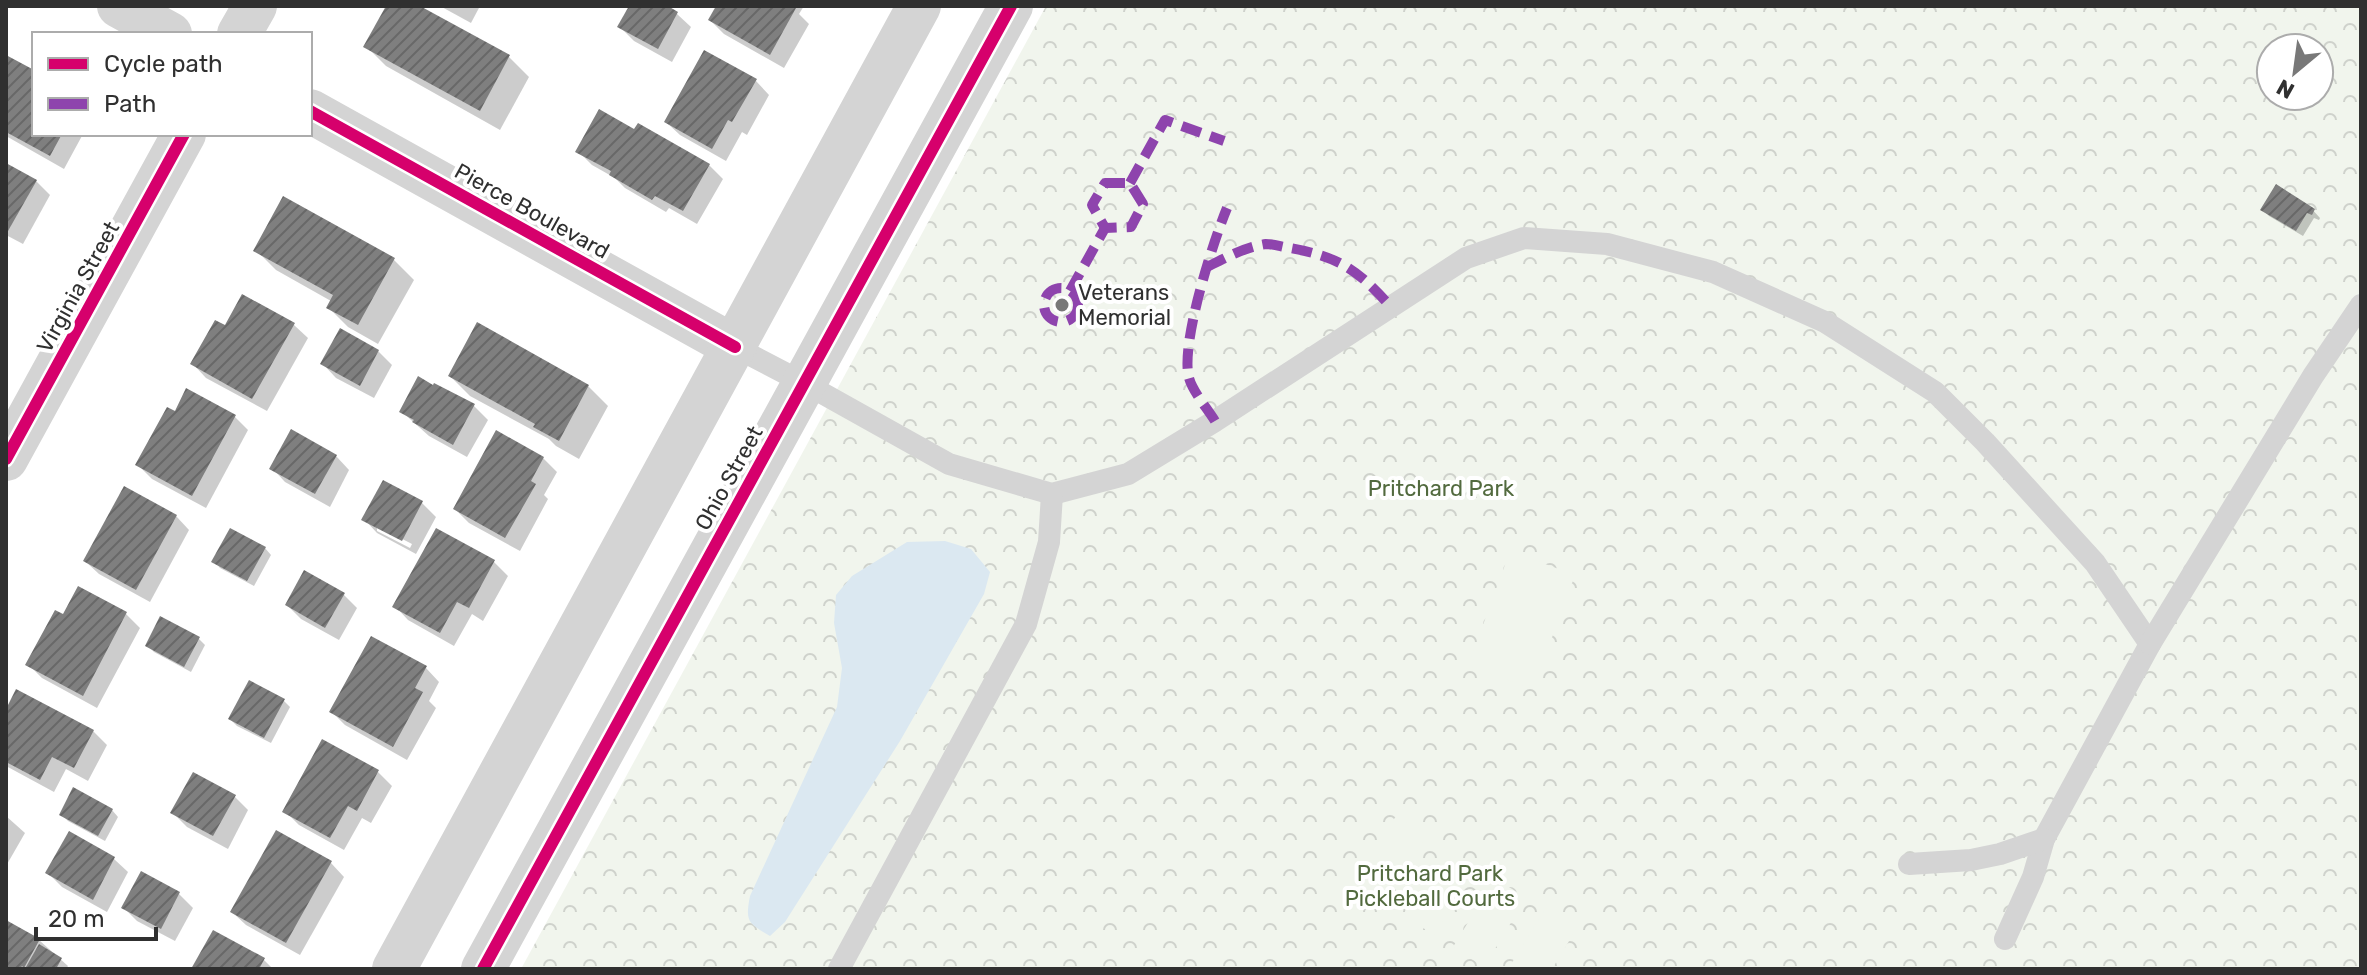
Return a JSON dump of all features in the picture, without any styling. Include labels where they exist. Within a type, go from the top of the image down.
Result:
[{"type":"street","points":[[119,6],[166,32]]},
{"type":"street","points":[[240,32],[255,6]]},
{"type":"street","points":[[394,969],[919,6]]},
{"type":"street","name":"Ohio Street","points":[[483,969],[1011,6]]},
{"type":"street","name":"Pierce Boulevard","points":[[312,112],[735,347]]},
{"type":"street","name":"Virginia Street","points":[[6,459],[183,136]]},
{"type":"lane","points":[[735,347],[949,464],[1052,494],[1128,474],[1466,258],[1524,238],[1607,244],[1713,272],[1825,322],[1935,392],[2095,563],[2150,644]]},
{"type":"lane","points":[[2005,939],[2033,877],[2044,839],[2150,644],[2313,376],[2361,305]]},
{"type":"lane","points":[[839,969],[1026,624],[1049,542],[1052,494]]},
{"type":"lane","points":[[1909,864],[1971,860],[2044,839]]},
{"type":"green space","name":"Pritchard Park","points":[[1046,6],[2361,6],[2361,969],[521,969]]},
{"type":"green space","points":[[1510,551],[1575,575],[1533,689],[1468,666]]},
{"type":"green space","points":[[1396,816],[1427,835],[1384,904],[1352,884]]},
{"type":"green space","name":"Pritchard Park Pickleball Courts","points":[[1445,847],[1476,867],[1434,935],[1403,915]]},
{"type":"green space","points":[[1495,878],[1526,898],[1484,967],[1453,947]]},
{"type":"green space","points":[[1546,908],[1577,928],[1552,969],[1508,969]]},
{"type":"shaded area","points":[[945,541],[971,549],[990,572],[984,594],[900,741],[785,922],[770,936],[757,928],[748,917],[750,896],[837,707],[842,668],[834,623],[836,595],[852,576],[907,542]]},
{"type":"building","points":[[386,6],[420,6],[510,55],[480,111],[363,47]]},
{"type":"building","points":[[629,6],[668,6],[678,12],[658,49],[617,27]]},
{"type":"building","points":[[716,6],[796,8],[770,55],[708,20]]},
{"type":"building","points":[[704,50],[757,79],[712,149],[664,122]]},
{"type":"building","points":[[6,55],[32,69],[32,136],[61,136],[50,156],[6,132]]},
{"type":"building","points":[[599,109],[634,129],[638,123],[710,164],[683,211],[655,196],[652,200],[609,175],[611,171],[575,152]]},
{"type":"building","points":[[6,163],[37,180],[8,231],[6,230]]},
{"type":"building","points":[[2276,184],[2315,209],[2312,215],[2307,213],[2296,231],[2260,210]]},
{"type":"building","points":[[283,196],[395,258],[358,325],[326,308],[333,295],[253,251]]},
{"type":"building","points":[[242,294],[295,323],[252,399],[190,364],[215,320],[225,325]]},
{"type":"building","points":[[477,322],[589,385],[559,441],[533,427],[535,424],[448,376]]},
{"type":"building","points":[[340,328],[379,350],[360,386],[320,364]]},
{"type":"building","points":[[418,376],[475,404],[453,445],[399,412]]},
{"type":"building","points":[[186,388],[236,415],[192,496],[135,465],[167,407],[175,411]]},
{"type":"building","points":[[291,429],[337,455],[315,494],[269,469]]},
{"type":"building","points":[[496,430],[544,457],[531,481],[536,484],[505,538],[453,509]]},
{"type":"building","points":[[383,480],[423,501],[402,541],[361,520]]},
{"type":"building","points":[[124,486],[177,515],[136,590],[83,561]]},
{"type":"building","points":[[230,528],[266,547],[247,581],[211,562]]},
{"type":"building","points":[[436,528],[495,560],[469,608],[457,602],[440,633],[392,607]]},
{"type":"building","points":[[304,570],[345,593],[325,628],[285,605]]},
{"type":"building","points":[[78,586],[127,612],[83,696],[25,665],[55,610],[63,614]]},
{"type":"building","points":[[160,616],[200,637],[184,667],[145,646]]},
{"type":"building","points":[[371,636],[427,666],[415,688],[423,692],[393,747],[329,712]]},
{"type":"building","points":[[249,680],[285,699],[264,738],[228,719]]},
{"type":"building","points":[[16,689],[94,730],[74,768],[52,757],[40,780],[6,762],[6,709]]},
{"type":"building","points":[[322,739],[379,770],[357,811],[348,806],[330,838],[282,812]]},
{"type":"building","points":[[193,772],[236,795],[213,836],[170,813]]},
{"type":"building","points":[[73,787],[113,809],[98,836],[59,815]]},
{"type":"building","points":[[276,830],[332,861],[286,943],[230,912]]},
{"type":"building","points":[[69,831],[115,857],[93,900],[45,873]]},
{"type":"building","points":[[141,871],[180,892],[161,929],[121,908]]},
{"type":"building","points":[[6,920],[40,939],[24,968],[6,969]]},
{"type":"building","points":[[213,930],[265,958],[259,969],[191,969]]},
{"type":"building","points":[[39,944],[62,958],[56,969],[26,967]]},
{"type":"marked path","points":[[1130,183],[1165,120],[1224,141]]},
{"type":"marked path","points":[[1105,183],[1130,183],[1143,204],[1131,227],[1105,228],[1092,205],[1105,183]]},
{"type":"marked path","points":[[1215,421],[1191,383],[1187,362],[1199,293],[1227,208]]},
{"type":"marked path","points":[[1070,291],[1105,228]]},
{"type":"marked path","points":[[1207,267],[1258,245],[1275,245],[1322,256],[1347,267],[1391,307]]},
{"type":"marked path","points":[[1061,288],[1073,293],[1078,305],[1073,317],[1061,322],[1049,317],[1044,305],[1049,293],[1061,288]]},
{"type":"cycle path","points":[[483,969],[1011,6]]},
{"type":"cycle path","points":[[312,112],[735,347]]},
{"type":"cycle path","points":[[6,459],[183,136]]},
{"type":"place","name":"Veterans Memorial","points":[[1062,305]]}]
